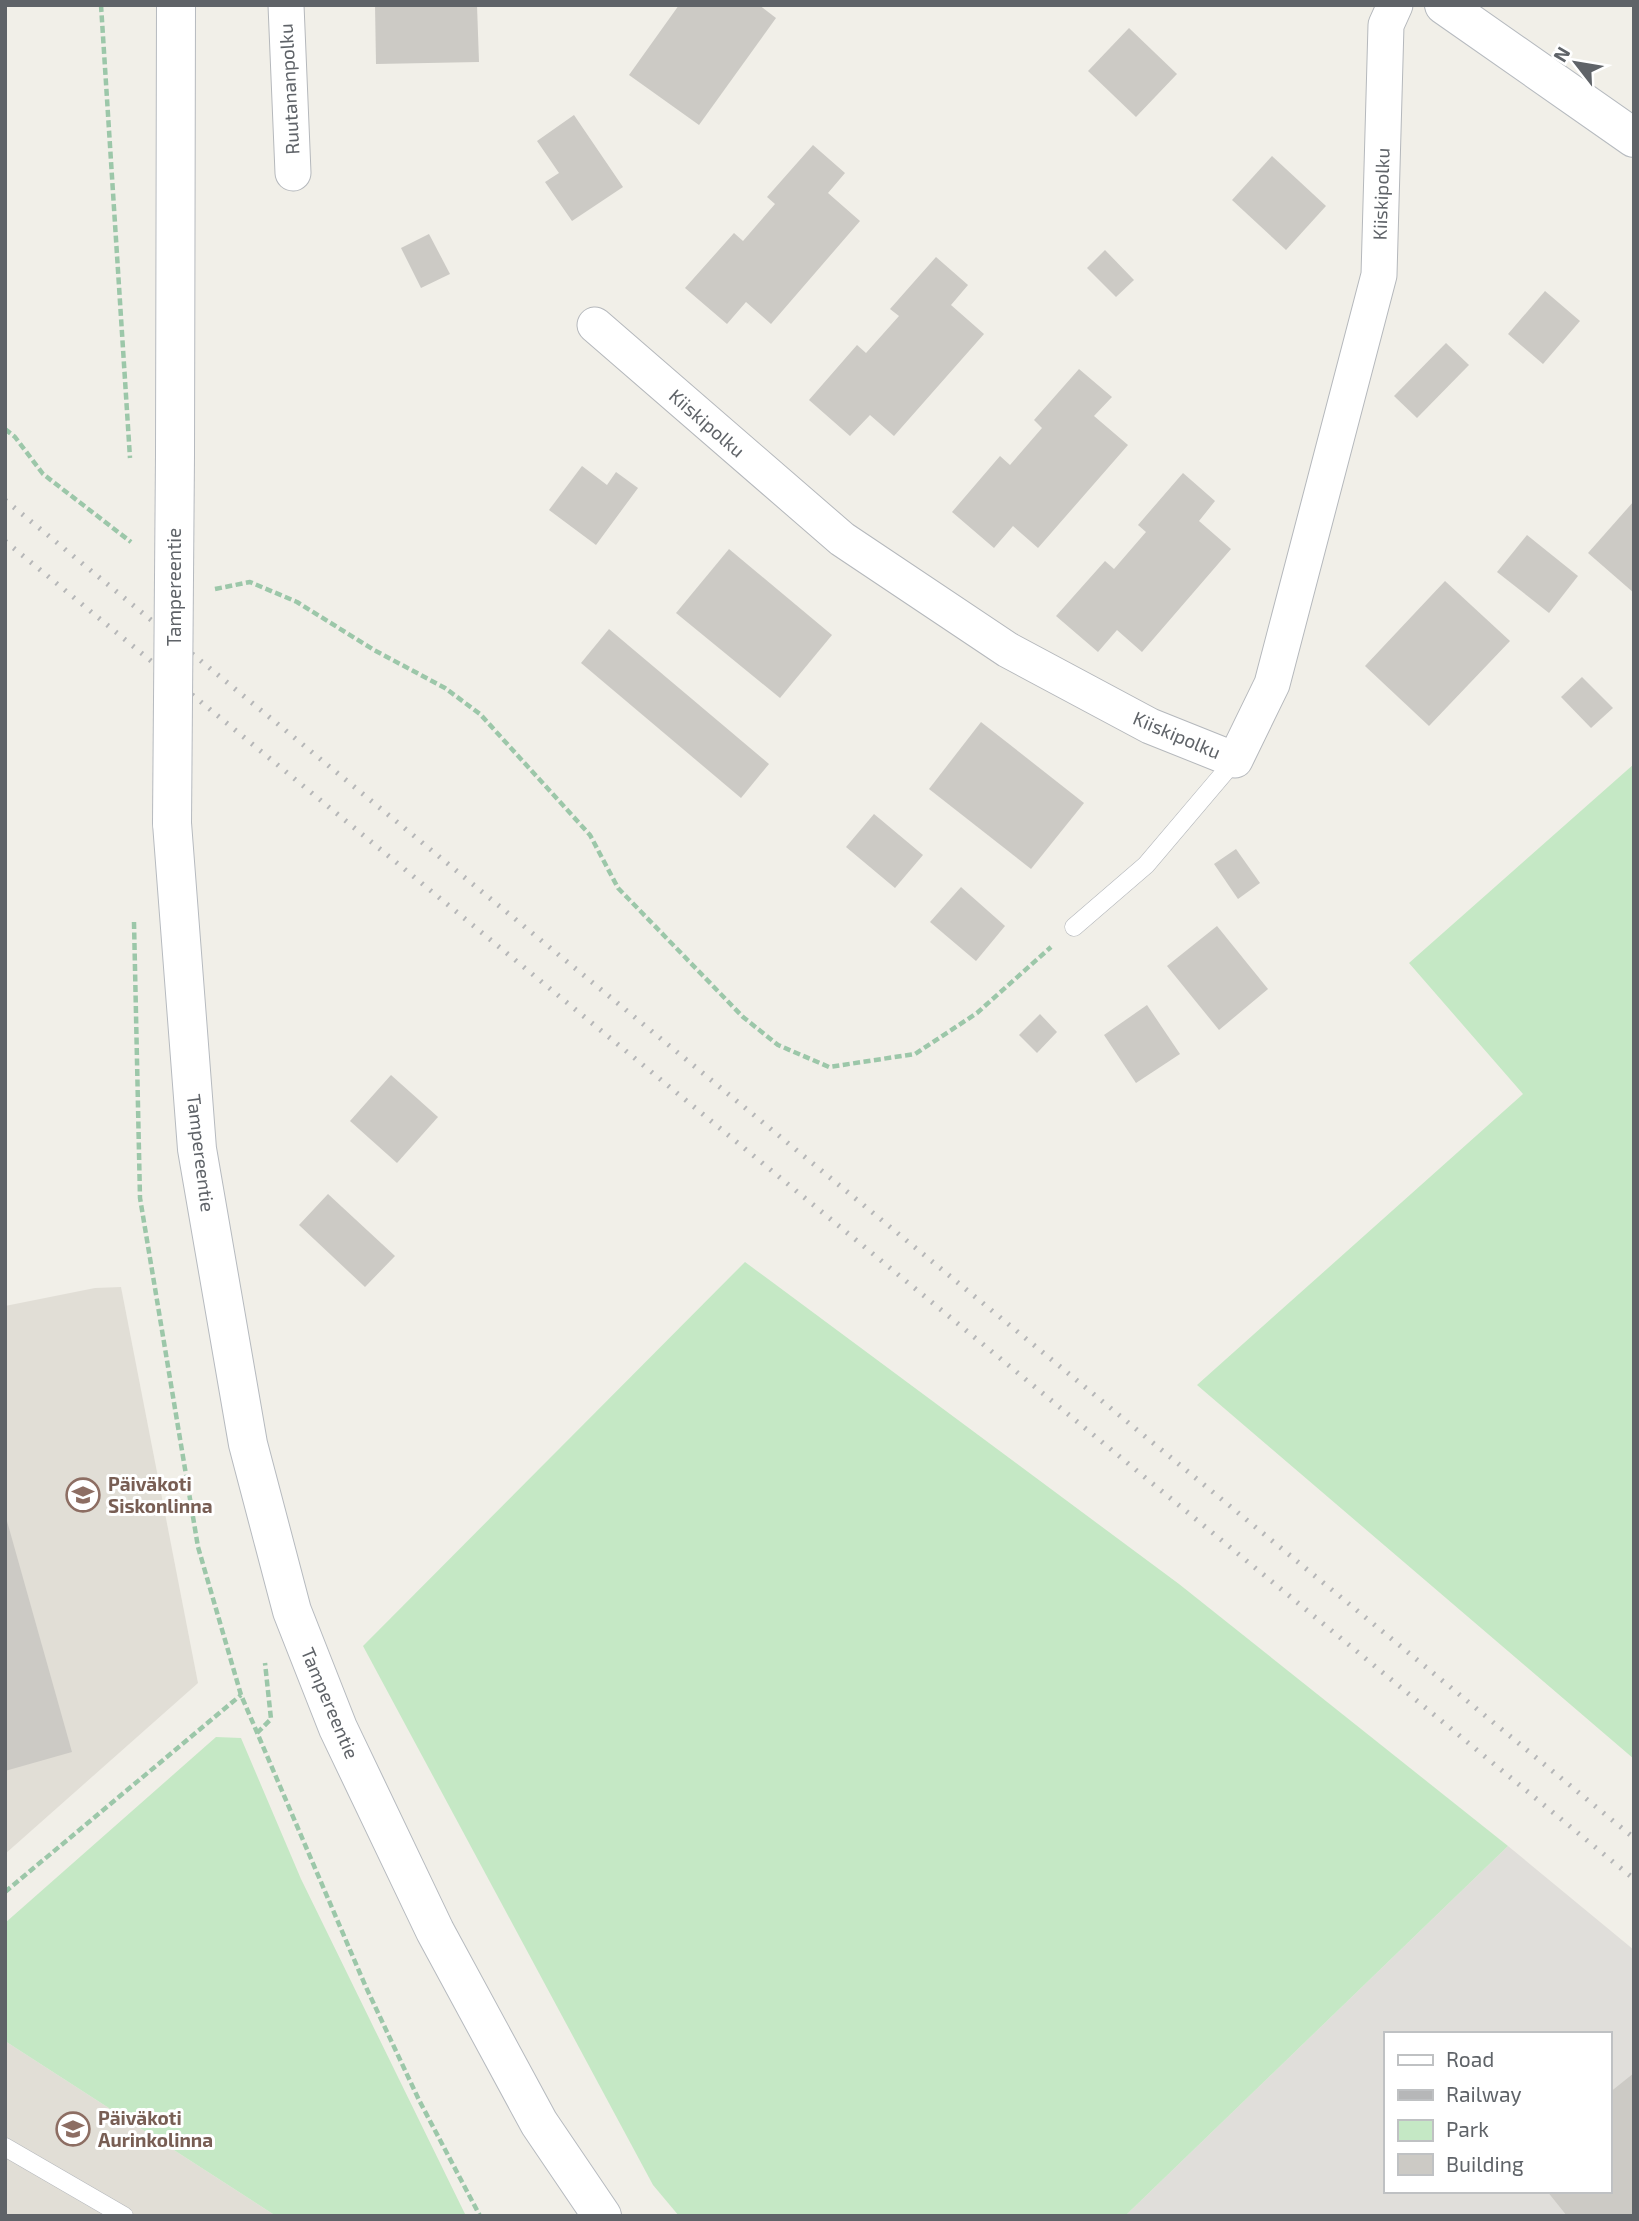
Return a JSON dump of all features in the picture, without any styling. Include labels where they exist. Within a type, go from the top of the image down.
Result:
[{"type":"main road","name":"Tampereentie","points":[[176,5],[172,823],[197,1149],[248,1444],[292,1611],[338,1728],[435,1931],[539,2123],[601,2216]]},
{"type":"main road","points":[[1444,5],[1634,138]]},
{"type":"street","name":"Ruutananpolku","points":[[286,5],[293,173]]},
{"type":"street","name":"Kiiskipolku","points":[[595,325],[842,540],[1008,650],[1150,726],[1235,760],[1272,684],[1379,275],[1386,25],[1395,5]]},
{"type":"lane","points":[[1074,927],[1146,865],[1235,760]]},
{"type":"lane","points":[[5,2147],[124,2216]]},
{"type":"path","points":[[101,5],[130,458]]},
{"type":"path","points":[[5,429],[15,437],[43,474],[103,521]]},
{"type":"path","points":[[209,590],[250,582],[297,602],[374,650],[445,688],[480,714],[590,835],[618,888],[671,946],[743,1017],[778,1045],[829,1067],[915,1054],[977,1013],[1074,927]]},
{"type":"path","points":[[5,1892],[241,1695]]},
{"type":"shaded area","name":"Päiväkoti Siskonlinna","points":[[121,1287],[198,1683],[5,1854],[5,1306],[95,1288]]},
{"type":"shaded area","points":[[1508,1846],[1634,1950],[1634,2216],[1125,2216]]},
{"type":"shaded area","name":"Päiväkoti Aurinkolinna","points":[[5,2041],[276,2216],[5,2216]]},
{"type":"green space","points":[[1634,764],[1634,1759],[1197,1385],[1523,1094],[1409,963]]},
{"type":"green space","points":[[745,1262],[1179,1584],[1508,1846],[1125,2216],[679,2216],[653,2185],[363,1646]]},
{"type":"green space","points":[[216,1737],[241,1738],[301,1879],[466,2216],[276,2216],[5,2041],[5,1923]]},
{"type":"building","points":[[375,5],[477,5],[479,62],[376,64]]},
{"type":"building","points":[[679,5],[759,5],[776,18],[699,125],[629,75]]},
{"type":"building","points":[[1129,28],[1177,74],[1136,117],[1088,71]]},
{"type":"building","points":[[574,115],[623,187],[572,221],[545,182],[559,173],[537,141]]},
{"type":"building","points":[[813,145],[845,173],[828,193],[860,221],[771,324],[746,302],[727,324],[685,288],[734,233],[743,241],[775,204],[767,197]]},
{"type":"building","points":[[1272,156],[1326,206],[1286,250],[1232,200]]},
{"type":"building","points":[[429,234],[450,274],[421,288],[401,248]]},
{"type":"building","points":[[1105,250],[1134,280],[1116,297],[1087,268]]},
{"type":"building","points":[[936,257],[968,285],[951,305],[984,334],[894,436],[870,415],[850,436],[809,400],[857,345],[866,353],[899,316],[890,309]]},
{"type":"building","points":[[1545,291],[1580,321],[1543,364],[1508,334]]},
{"type":"building","points":[[1446,343],[1469,365],[1417,418],[1394,396]]},
{"type":"building","points":[[1079,369],[1112,397],[1094,416],[1128,445],[1038,548],[1013,526],[994,548],[952,512],[1000,456],[1010,465],[1042,428],[1034,420]]},
{"type":"building","points":[[582,466],[607,485],[616,472],[638,488],[596,545],[549,510]]},
{"type":"building","points":[[1183,473],[1215,501],[1199,521],[1231,549],[1142,652],[1117,630],[1098,652],[1056,616],[1105,561],[1114,569],[1146,532],[1138,525]]},
{"type":"building","points":[[1634,501],[1634,593],[1588,553]]},
{"type":"building","points":[[1527,535],[1578,576],[1549,613],[1497,572]]},
{"type":"building","points":[[729,549],[832,635],[780,698],[676,613]]},
{"type":"building","points":[[1445,581],[1510,641],[1429,726],[1365,666]]},
{"type":"building","points":[[609,629],[769,764],[741,798],[581,663]]},
{"type":"building","points":[[1582,677],[1613,708],[1591,728],[1561,697]]},
{"type":"building","points":[[981,722],[1084,803],[1031,869],[929,789]]},
{"type":"building","points":[[874,814],[923,855],[895,888],[846,847]]},
{"type":"building","points":[[1236,849],[1260,883],[1238,899],[1214,864]]},
{"type":"building","points":[[961,887],[1005,926],[976,961],[930,922]]},
{"type":"building","points":[[1217,926],[1268,989],[1219,1030],[1167,966]]},
{"type":"building","points":[[1147,1005],[1180,1054],[1136,1083],[1104,1035]]},
{"type":"building","points":[[1040,1014],[1057,1032],[1037,1053],[1019,1035]]},
{"type":"building","points":[[391,1075],[438,1117],[397,1163],[350,1121]]},
{"type":"building","points":[[328,1194],[395,1256],[365,1287],[299,1225]]},
{"type":"building","points":[[5,1514],[72,1752],[5,1771]]},
{"type":"building","points":[[1634,2073],[1634,2216],[1567,2216],[1549,2193],[1611,2193],[1611,2091]]},
{"type":"railway","points":[[5,500],[1634,1838]]},
{"type":"railway","points":[[5,541],[1634,1879]]},
{"type":"place","name":"Päiväkoti Siskonlinna","points":[[83,1495]]},
{"type":"place","name":"Päiväkoti Aurinkolinna","points":[[73,2129]]}]
